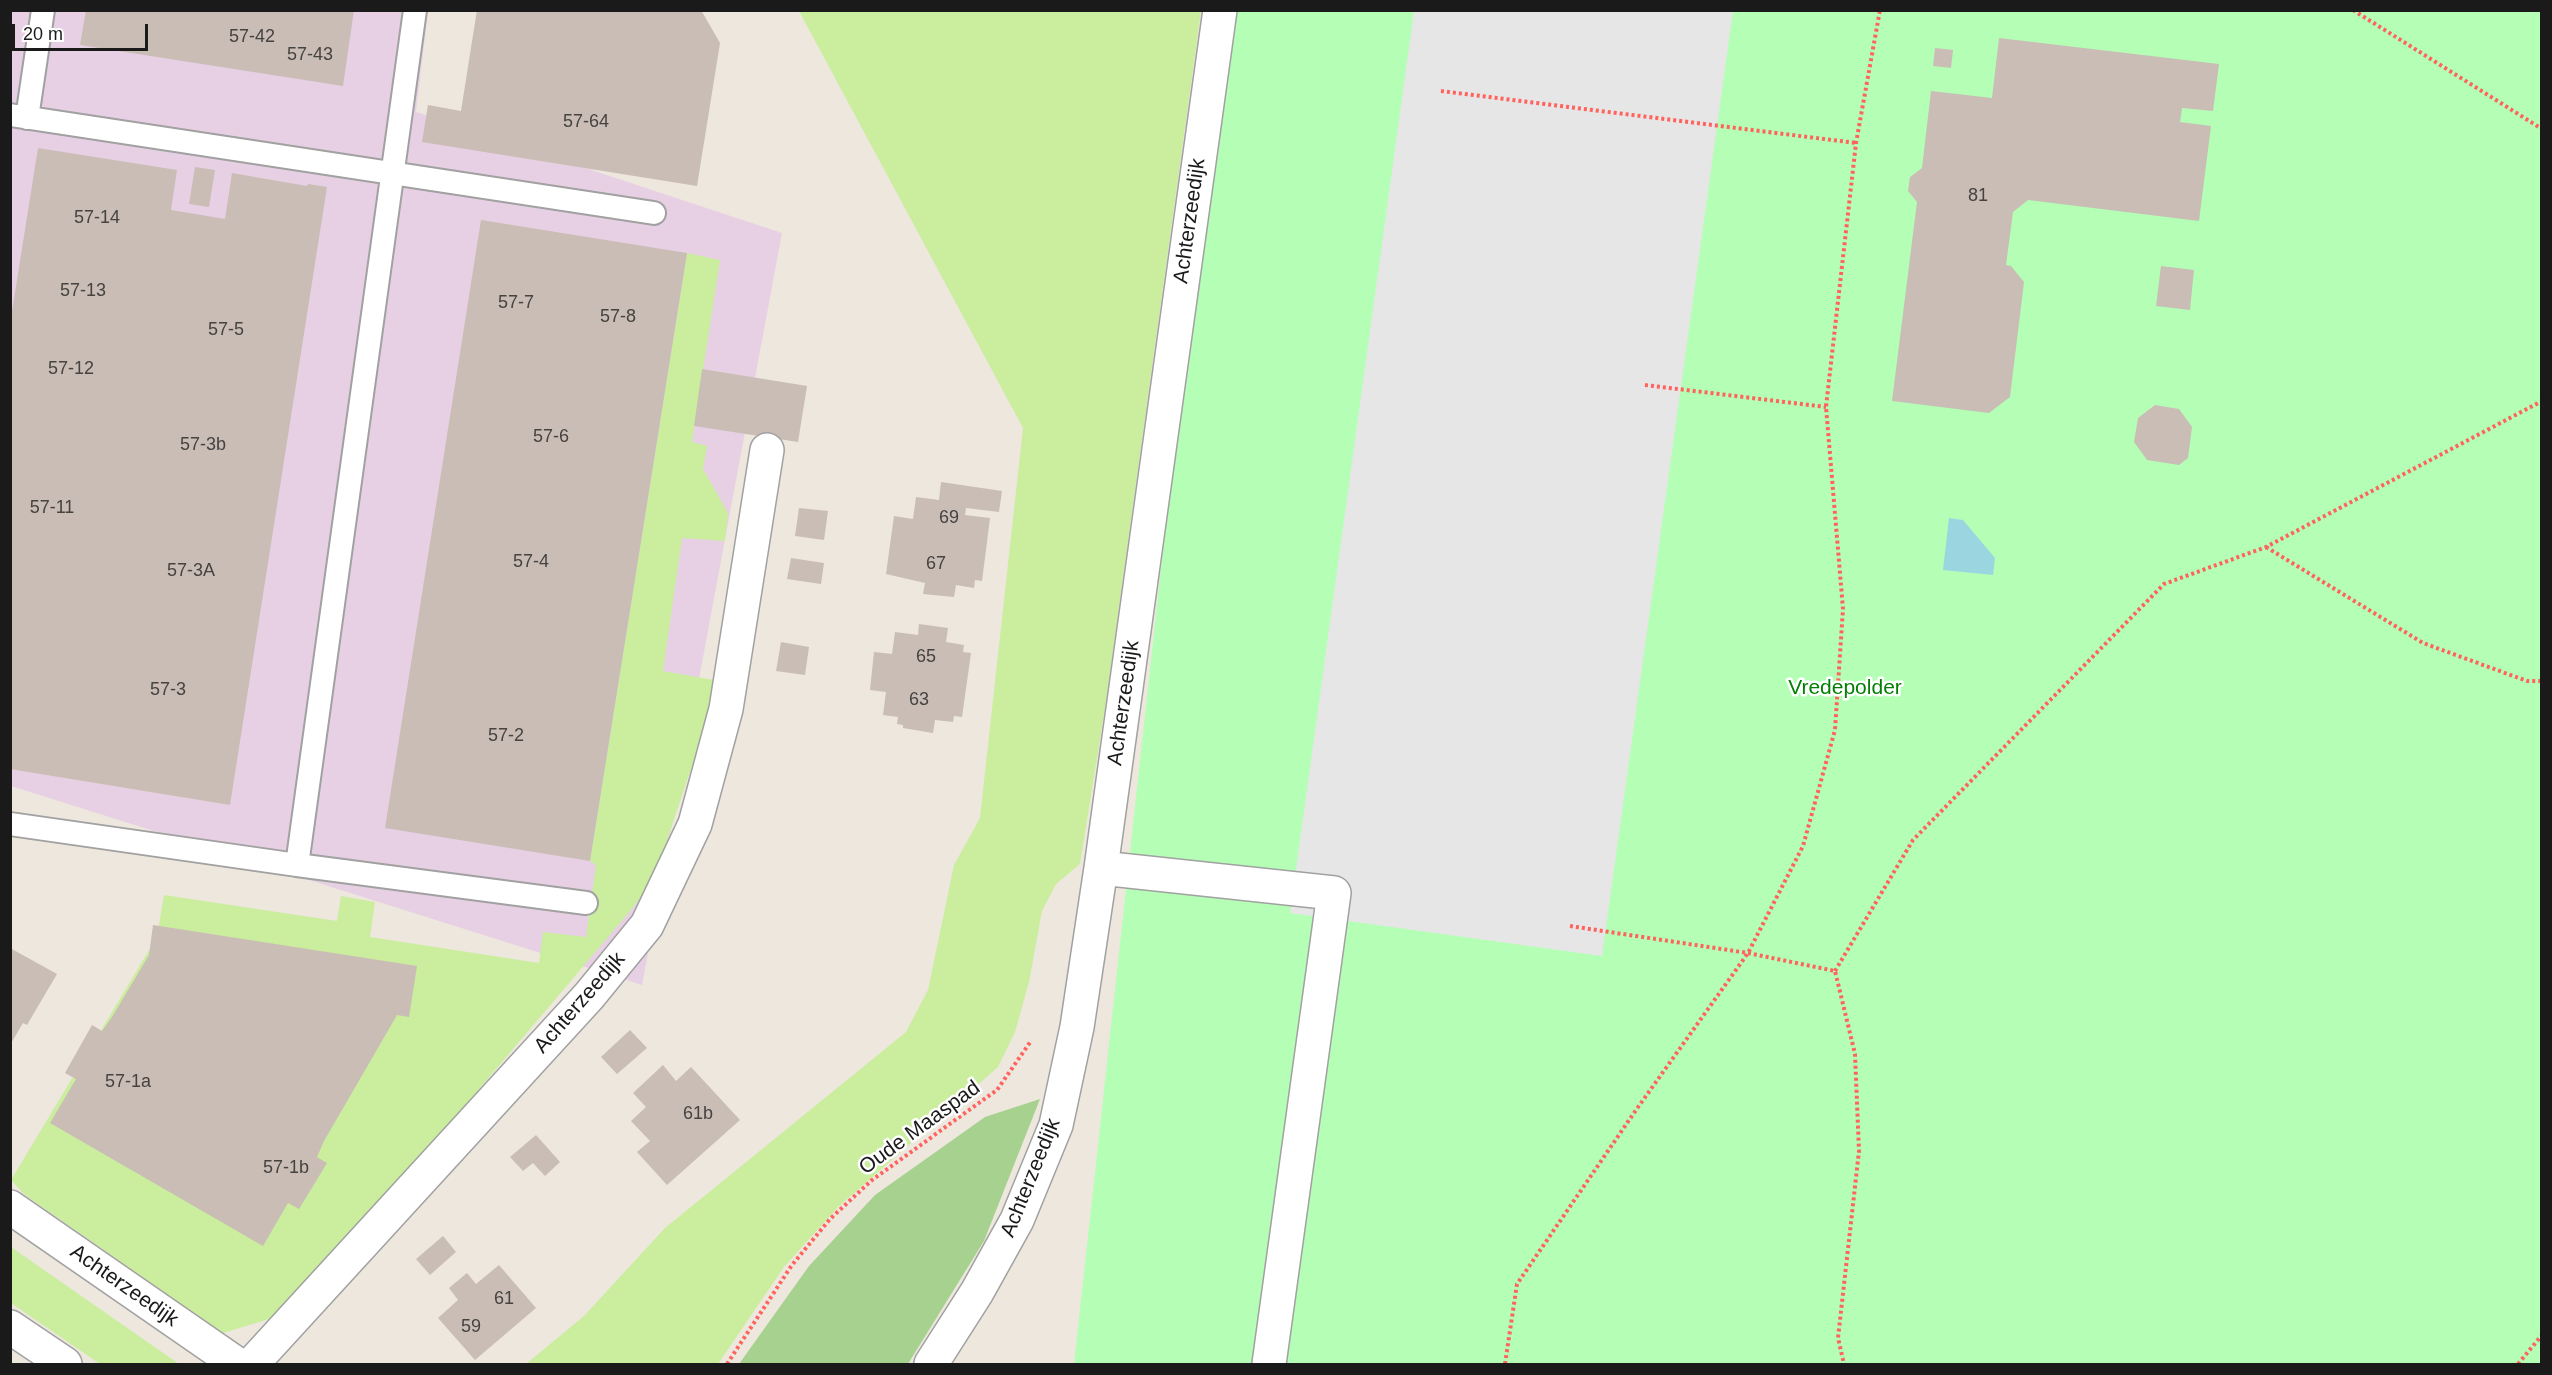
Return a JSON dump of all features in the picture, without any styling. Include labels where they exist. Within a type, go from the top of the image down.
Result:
[{"type":"street","name":"Achterzeedijk","points":[[931,1365],[977,1292],[1017,1220],[1056,1125],[1077,1027],[1220,10]]},
{"type":"street","name":"Achterzeedijk","points":[[252,1365],[589,996],[647,925],[695,824],[726,710],[767,450]]},
{"type":"street","points":[[1101,868],[1334,893],[1269,1365]]},
{"type":"street","name":"Achterzeedijk","points":[[10,1207],[237,1365]]},
{"type":"street","points":[[10,1327],[65,1365]]},
{"type":"lane","points":[[43,10],[19,116],[654,213]]},
{"type":"lane","points":[[297,865],[415,10]]},
{"type":"lane","points":[[10,824],[586,903]]},
{"type":"path","points":[[1505,1365],[1517,1284],[1636,1110],[1748,953],[1803,846],[1835,730],[1843,609],[1826,407],[1857,143],[1880,10]]},
{"type":"path","points":[[2353,10],[2541,129]]},
{"type":"path","points":[[1441,91],[1857,143]]},
{"type":"path","points":[[1645,386],[1826,407]]},
{"type":"path","points":[[1844,1365],[1839,1338],[1860,1151],[1855,1054],[1835,971],[1913,840],[2164,584],[2266,547],[2541,401]]},
{"type":"path","points":[[2266,547],[2423,643],[2528,681],[2541,681]]},
{"type":"path","points":[[1570,926],[1748,953],[1835,971]]},
{"type":"path","name":"Oude Maaspad","points":[[728,1365],[792,1265],[831,1219],[872,1180],[997,1090],[1031,1041],[1033,1029]]},
{"type":"path","points":[[2518,1365],[2541,1335]]},
{"type":"shaded area","points":[[11,11],[428,11],[416,112],[782,233],[642,985],[11,786]]},
{"type":"shaded area","points":[[1414,11],[1733,11],[1602,956],[1290,913]]},
{"type":"green space","points":[[799,11],[1201,11],[1105,708],[1080,864],[1056,884],[1042,911],[1029,982],[1015,1032],[998,1067],[838,1207],[784,1267],[718,1364],[526,1364],[584,1316],[665,1228],[906,1032],[928,990],[954,865],[980,818],[1023,428]]},
{"type":"green space","name":"Vredepolder","points":[[1222,11],[2541,11],[2541,1364],[1074,1364]]},
{"type":"green space","points":[[687,253],[720,260],[692,442],[707,446],[703,469],[728,513],[725,541],[682,538],[663,671],[714,680],[718,688],[654,879],[631,910],[289,1313],[223,1333],[25,1195],[11,1180],[157,937],[164,895],[337,921],[341,896],[375,902],[370,937],[539,963],[543,932],[586,937],[596,865],[590,861]]},
{"type":"green space","points":[[1040,1099],[984,1241],[908,1364],[739,1364],[809,1266],[875,1195],[985,1117]]},
{"type":"green space","points":[[10,1247],[179,1364],[100,1364],[11,1303]]},
{"type":"water","points":[[1949,518],[1963,520],[1995,558],[1993,575],[1943,570]]},
{"type":"building","points":[[86,10],[354,10],[343,86],[80,45]]},
{"type":"building","points":[[477,10],[701,10],[720,43],[697,186],[422,142],[428,105],[461,111]]},
{"type":"building","points":[[1999,38],[2219,64],[2213,111],[2182,108],[2180,122],[2211,126],[2199,221],[2028,200],[2013,212],[2006,265],[2011,266],[2024,282],[2010,397],[1989,413],[1892,401],[1917,202],[1908,191],[1910,177],[1922,168],[1931,91],[1992,98]]},
{"type":"building","points":[[1935,48],[1953,50],[1951,68],[1933,66]]},
{"type":"building","points":[[38,148],[177,170],[171,210],[225,219],[232,173],[307,186],[308,184],[327,187],[230,805],[10,769],[10,324]]},
{"type":"building","points":[[195,167],[215,170],[209,207],[189,204]]},
{"type":"building","points":[[481,220],[687,253],[590,861],[385,828]]},
{"type":"building","points":[[2161,266],[2194,270],[2190,310],[2156,306]]},
{"type":"building","points":[[702,369],[807,386],[798,442],[694,426]]},
{"type":"building","points":[[2155,405],[2179,409],[2192,427],[2188,458],[2179,465],[2147,460],[2134,442],[2138,418]]},
{"type":"building","points":[[941,482],[1002,491],[999,512],[966,508],[965,515],[990,518],[982,581],[975,580],[974,588],[956,585],[954,597],[923,594],[925,583],[886,574],[894,516],[913,519],[916,497],[939,500]]},
{"type":"building","points":[[799,508],[828,511],[824,540],[795,536]]},
{"type":"building","points":[[791,558],[824,563],[821,584],[787,579]]},
{"type":"building","points":[[919,624],[948,628],[946,642],[964,645],[963,652],[971,653],[962,717],[954,716],[953,722],[935,720],[933,733],[903,728],[903,725],[897,724],[898,717],[883,715],[886,692],[870,690],[874,652],[892,654],[895,632],[918,635]]},
{"type":"building","points":[[781,642],[809,647],[805,675],[776,671]]},
{"type":"building","points":[[153,925],[417,966],[409,1017],[397,1015],[324,1141],[317,1157],[327,1163],[299,1209],[288,1203],[263,1246],[50,1123],[76,1079],[65,1073],[92,1025],[102,1031],[149,955]]},
{"type":"building","points":[[10,948],[57,974],[27,1025],[23,1023],[10,1045]]},
{"type":"building","points":[[630,1030],[647,1048],[617,1074],[601,1057]]},
{"type":"building","points":[[663,1065],[676,1081],[691,1067],[740,1120],[667,1185],[637,1152],[650,1141],[631,1121],[646,1107],[633,1093]]},
{"type":"building","points":[[536,1135],[560,1162],[545,1176],[533,1163],[523,1171],[510,1157]]},
{"type":"building","points":[[443,1236],[456,1252],[430,1275],[416,1259]]},
{"type":"building","points":[[499,1265],[536,1308],[475,1360],[438,1318],[458,1300],[449,1288],[467,1273],[476,1284]]}]
